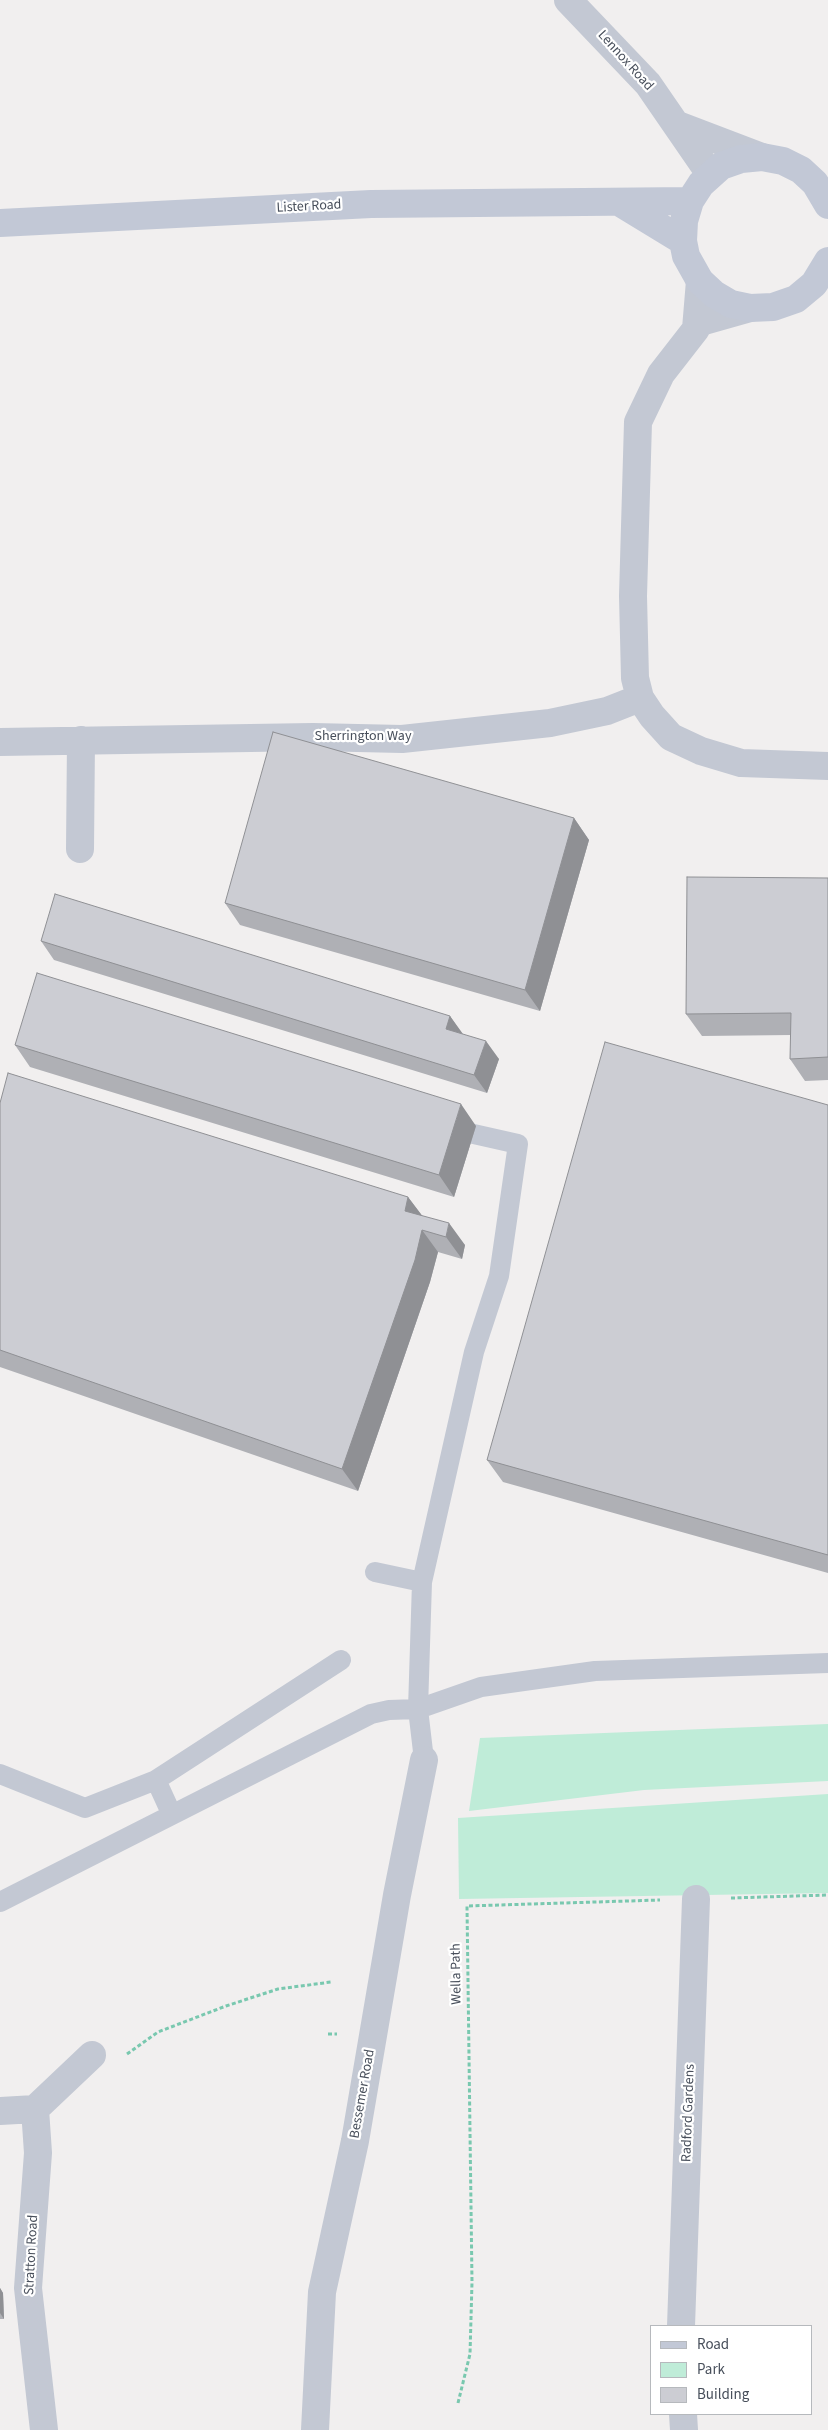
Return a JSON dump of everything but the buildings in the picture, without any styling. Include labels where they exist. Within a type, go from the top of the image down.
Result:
[{"type":"street","name":"Lennox Road","points":[[568,0],[648,84],[710,174]]},
{"type":"street","points":[[678,125],[762,157],[783,161],[801,170],[815,183],[827,201]]},
{"type":"street","points":[[750,308],[731,304],[714,294],[700,281],[689,262],[683,241],[684,221],[690,201],[710,174],[721,166],[741,159],[762,157]]},
{"type":"street","name":"Lister Road","points":[[0,222],[371,204],[690,201]]},
{"type":"street","points":[[619,202],[683,241]]},
{"type":"street","points":[[697,324],[750,308],[773,307],[796,299],[814,284],[828,264]]},
{"type":"street","points":[[700,281],[696,329],[661,374],[638,422],[633,596],[635,678],[640,698],[652,716],[671,736],[701,751],[741,763],[828,766]]},
{"type":"street","name":"Sherrington Way","points":[[0,742],[313,737],[402,739],[550,724],[607,711],[640,698]]},
{"type":"street","points":[[80,849],[81,740]]},
{"type":"street","name":"Bessemer Road","points":[[315,2430],[322,2292],[355,2142],[397,1895],[424,1760]]},
{"type":"street","name":"Radford Gardens","points":[[681,2325],[696,1899]]},
{"type":"street","points":[[0,2111],[35,2109],[92,2055]]},
{"type":"street","name":"Stratton Road","points":[[35,2109],[38,2153],[28,2288],[44,2430]]},
{"type":"street","points":[[683,2415],[684,2430]]},
{"type":"lane","points":[[424,1760],[418,1709],[422,1582],[474,1352],[499,1276],[518,1144],[430,1123]]},
{"type":"lane","points":[[375,1572],[422,1582]]},
{"type":"lane","points":[[0,1774],[85,1808],[156,1780],[341,1660]]},
{"type":"lane","points":[[0,1902],[371,1714],[389,1710],[418,1709],[481,1687],[595,1671],[828,1663]]},
{"type":"lane","points":[[156,1780],[172,1815]]},
{"type":"path","name":"Wella Path","points":[[458,2402],[470,2354],[472,2282],[467,1906],[828,1895]]},
{"type":"path","points":[[122,2057],[158,2032],[226,2006],[278,1989],[332,1982]]},
{"type":"green space","points":[[828,1724],[828,1781],[644,1790],[469,1811],[480,1738]]},
{"type":"green space","points":[[828,1794],[828,1893],[459,1899],[458,1818]]}]
